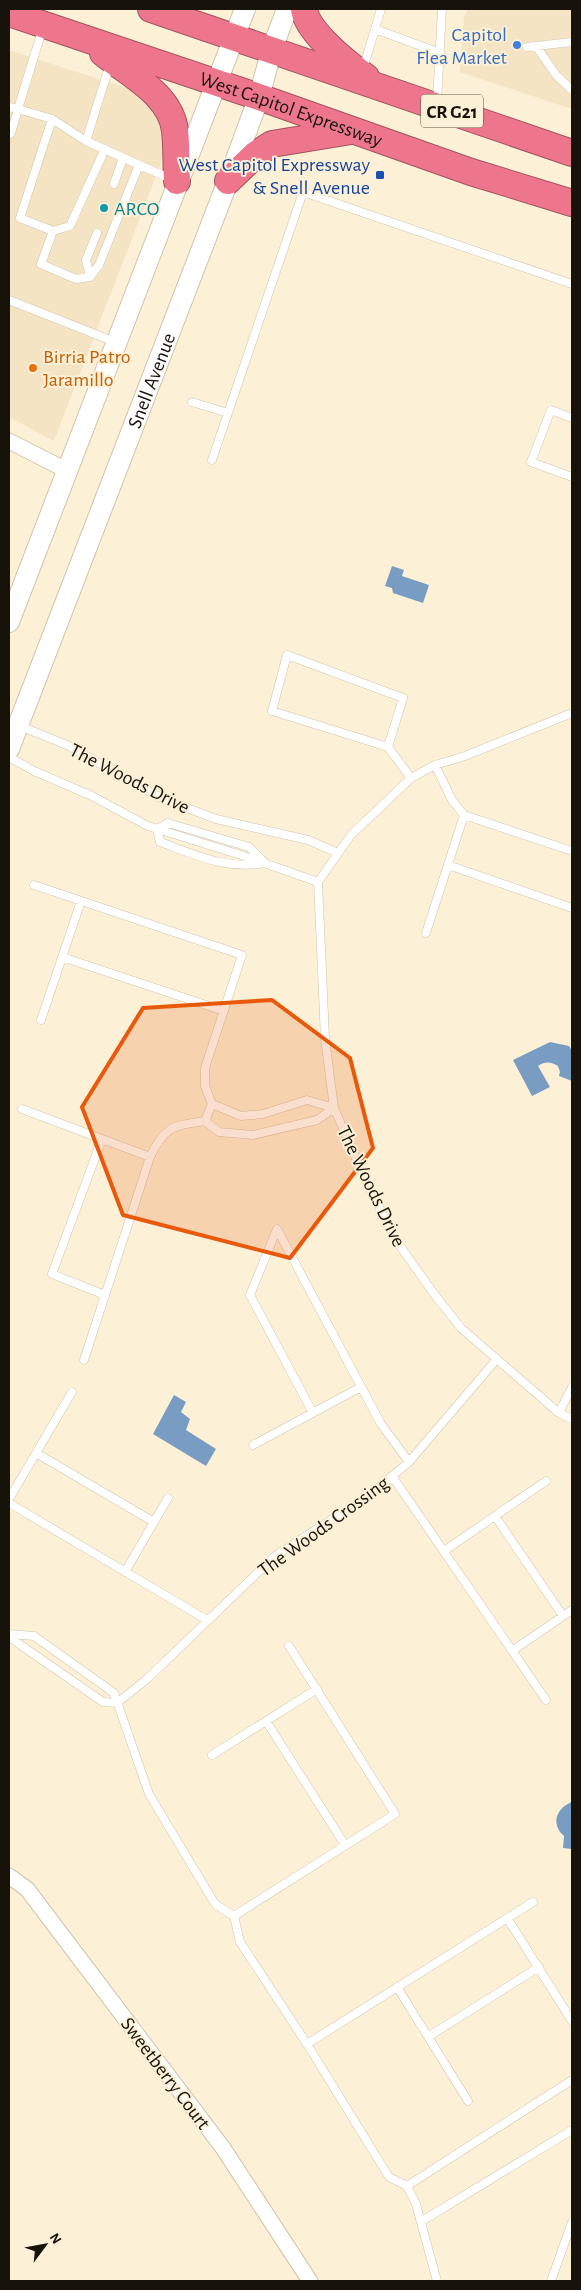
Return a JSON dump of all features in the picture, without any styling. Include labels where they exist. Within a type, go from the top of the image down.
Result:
[{"type":"highway","name":"CR G21","points":[[155,9],[372,81],[437,106],[572,153]]},
{"type":"highway","points":[[304,9],[313,28],[319,35],[372,81]]},
{"type":"highway","name":"West Capitol Expressway","points":[[9,14],[259,97],[471,172],[572,203]]},
{"type":"highway","points":[[89,41],[156,94],[170,115],[175,129],[177,181]]},
{"type":"highway","points":[[228,181],[255,156],[272,144],[354,130]]},
{"type":"main road","points":[[9,622],[68,472],[177,181],[236,37],[245,9]]},
{"type":"main road","name":"Snell Avenue","points":[[9,749],[13,725],[228,181],[259,97],[272,49],[287,9]]},
{"type":"street","points":[[9,441],[68,472]]},
{"type":"street","name":"Sweetberry Court","points":[[9,1876],[27,1890],[223,2148],[310,2281]]},
{"type":"lane","points":[[372,81],[375,29],[380,9]]},
{"type":"lane","points":[[437,106],[442,9]]},
{"type":"lane","points":[[9,135],[44,26]]},
{"type":"lane","points":[[375,29],[440,52]]},
{"type":"lane","points":[[527,47],[572,42]]},
{"type":"lane","points":[[536,46],[556,75],[572,90]]},
{"type":"lane","points":[[86,141],[112,60]]},
{"type":"lane","points":[[9,107],[52,119],[86,141],[177,181]]},
{"type":"lane","points":[[52,119],[20,218],[53,231],[70,226],[104,149]]},
{"type":"lane","points":[[114,184],[123,158]]},
{"type":"lane","points":[[53,231],[41,264],[76,279],[90,277],[99,265],[139,164]]},
{"type":"lane","points":[[212,460],[303,192],[572,284]]},
{"type":"lane","points":[[90,277],[86,260],[97,233]]},
{"type":"lane","points":[[9,300],[117,342]]},
{"type":"lane","points":[[192,402],[228,413]]},
{"type":"lane","points":[[572,418],[550,410],[531,462],[572,477]]},
{"type":"lane","points":[[388,747],[403,698],[287,655],[272,711],[388,747],[411,778]]},
{"type":"lane","points":[[318,882],[351,835],[411,778],[435,766],[572,713]]},
{"type":"lane","name":"The Woods Drive","points":[[13,725],[66,746],[160,798],[216,819],[308,840],[338,853]]},
{"type":"lane","name":"The Woods Drive","points":[[9,758],[157,829],[318,882],[325,1038],[334,1108],[369,1188],[398,1243],[461,1328],[559,1413],[572,1419]]},
{"type":"lane","points":[[435,766],[452,800],[464,815],[572,851]]},
{"type":"lane","points":[[426,933],[464,815]]},
{"type":"lane","points":[[211,836],[216,819]]},
{"type":"lane","name":"The Woods Drive","points":[[157,829],[168,823],[211,836],[249,848],[265,863]]},
{"type":"lane","name":"The Woods Drive","points":[[157,829],[160,842],[210,860],[246,867],[265,863]]},
{"type":"lane","points":[[448,865],[572,908]]},
{"type":"lane","points":[[34,885],[242,955],[205,1068],[205,1086],[212,1104],[205,1121]]},
{"type":"lane","points":[[42,1020],[81,901]]},
{"type":"lane","points":[[62,957],[224,1011]]},
{"type":"lane","points":[[212,1104],[241,1116],[263,1114],[307,1100],[334,1108]]},
{"type":"lane","points":[[84,1360],[150,1158],[160,1137],[176,1125],[205,1121],[219,1132],[253,1134],[317,1120],[334,1108]]},
{"type":"lane","points":[[22,1109],[150,1158]]},
{"type":"lane","points":[[102,1139],[52,1274],[105,1295]]},
{"type":"lane","points":[[313,1413],[250,1295],[277,1229],[381,1424],[409,1462]]},
{"type":"lane","name":"The Woods Crossing","points":[[117,1703],[147,1680],[275,1556],[371,1494],[409,1462],[496,1360]]},
{"type":"lane","points":[[253,1445],[361,1387]]},
{"type":"lane","points":[[559,1413],[572,1387]]},
{"type":"lane","points":[[72,1392],[9,1501],[207,1620]]},
{"type":"lane","points":[[36,1453],[154,1522]]},
{"type":"lane","points":[[392,1476],[546,1700]]},
{"type":"lane","points":[[444,1551],[546,1481]]},
{"type":"lane","points":[[125,1572],[168,1498]]},
{"type":"lane","points":[[495,1516],[564,1616]]},
{"type":"lane","points":[[512,1651],[572,1610]]},
{"type":"lane","points":[[9,1636],[103,1702],[117,1703]]},
{"type":"lane","points":[[9,1636],[34,1636],[114,1693],[148,1794],[215,1904],[234,1916],[240,1942],[307,2044],[389,2177],[407,2186],[422,2221],[437,2281]]},
{"type":"lane","points":[[234,1916],[395,1814],[289,1646]]},
{"type":"lane","points":[[65,1676],[74,1663]]},
{"type":"lane","points":[[212,1755],[317,1689]]},
{"type":"lane","points":[[266,1721],[346,1845]]},
{"type":"lane","points":[[307,2044],[533,1902]]},
{"type":"lane","points":[[507,1918],[572,2021]]},
{"type":"lane","points":[[428,2037],[539,1968]]},
{"type":"lane","points":[[397,1988],[468,2101]]},
{"type":"lane","points":[[407,2186],[572,2080]]},
{"type":"lane","points":[[422,2221],[572,2130]]},
{"type":"lane","points":[[551,2281],[572,2222]]},
{"type":"highlighted area","points":[[272,1000],[350,1058],[373,1148],[290,1258],[123,1215],[82,1107],[143,1008]]},
{"type":"shaded area","name":"Capitol Flea Market","points":[[468,9],[572,9],[572,109],[460,72],[464,18]]},
{"type":"shaded area","points":[[9,50],[183,106],[54,441],[11,418],[9,415]]},
{"type":"water","points":[[392,566],[404,570],[402,576],[429,585],[423,603],[393,593],[392,588],[385,586]]},
{"type":"water","points":[[550,1042],[569,1046],[572,1051],[572,1081],[559,1076],[558,1066],[544,1063],[538,1066],[550,1087],[532,1096],[513,1060]]},
{"type":"water","points":[[174,1395],[186,1402],[181,1412],[190,1419],[186,1430],[216,1449],[206,1466],[153,1434]]},
{"type":"water","points":[[572,1802],[572,1849],[563,1848],[564,1836],[556,1821],[562,1808]]},
{"type":"place","name":"Capitol Flea Market","points":[[517,45]]},
{"type":"place","name":"West Capitol Expressway & Snell Avenue","points":[[380,175]]},
{"type":"place","name":"ARCO","points":[[104,208]]},
{"type":"place","name":"Birria Patro Jaramillo","points":[[33,368]]}]
